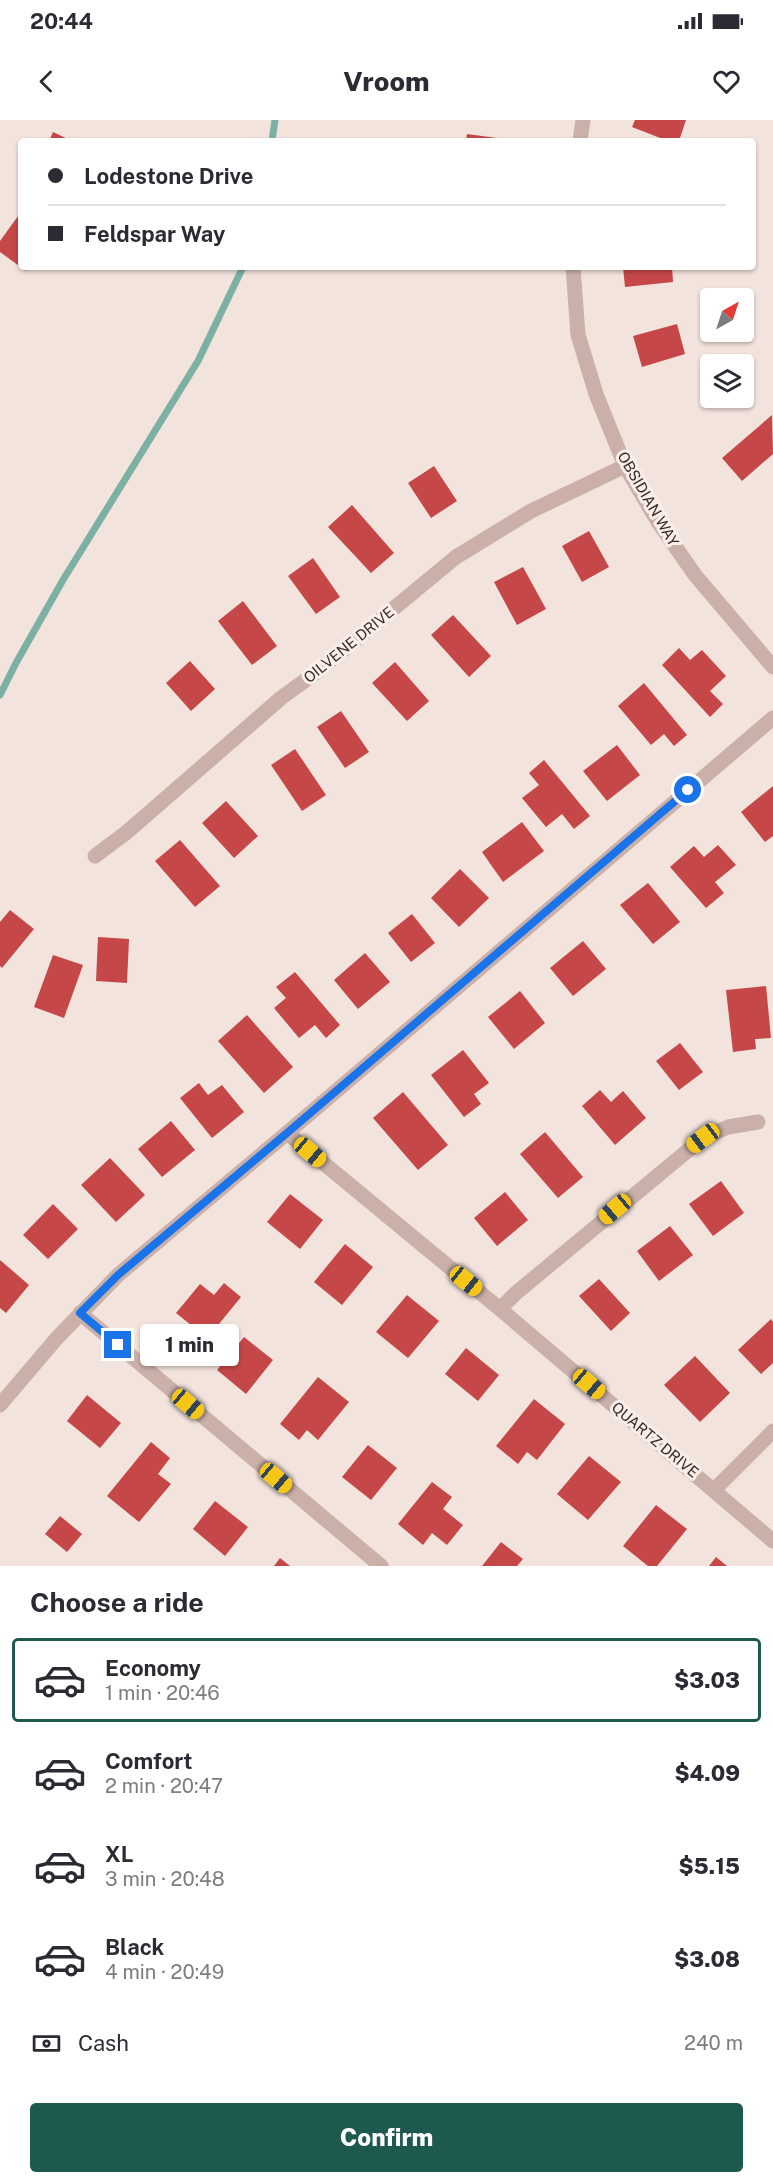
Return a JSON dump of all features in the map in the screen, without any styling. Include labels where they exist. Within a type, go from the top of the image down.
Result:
[{"type":"street","points":[[581,138],[584,120]]},
{"type":"street","name":"OBSIDIAN WAY","points":[[573,270],[578,335],[596,394],[625,466],[658,522],[694,575],[773,667]]},
{"type":"street","name":"OILVENE DRIVE","points":[[95,856],[127,832],[281,698],[318,671],[456,557],[531,511],[625,466]]},
{"type":"street","points":[[0,1405],[80,1313],[118,1275],[773,718]]},
{"type":"street","points":[[500,1309],[516,1293],[703,1138],[728,1128],[758,1122]]},
{"type":"street","name":"QUARTZ DRIVE","points":[[287,1133],[500,1309],[773,1541]]},
{"type":"street","points":[[80,1313],[381,1566]]},
{"type":"street","points":[[714,1490],[773,1431]]},
{"type":"building","points":[[635,120],[686,120],[680,138],[660,138],[632,127]]},
{"type":"building","points":[[53,132],[66,138],[50,138]]},
{"type":"building","points":[[467,134],[496,138],[466,138]]},
{"type":"building","points":[[18,216],[18,265],[0,252],[0,241]]},
{"type":"building","points":[[623,270],[672,270],[673,282],[625,287]]},
{"type":"building","points":[[677,324],[685,354],[642,367],[633,336]]},
{"type":"building","points":[[772,415],[773,454],[742,481],[722,458]]},
{"type":"building","points":[[434,466],[457,501],[431,518],[408,483]]},
{"type":"building","points":[[352,505],[394,553],[371,573],[328,527]]},
{"type":"building","points":[[589,531],[609,567],[582,582],[562,546]]},
{"type":"building","points":[[313,558],[340,597],[316,614],[288,576]]},
{"type":"building","points":[[523,567],[546,609],[517,625],[494,582]]},
{"type":"building","points":[[243,601],[277,646],[252,665],[218,621]]},
{"type":"building","points":[[453,615],[491,656],[469,677],[431,635]]},
{"type":"building","points":[[679,648],[690,660],[702,650],[726,676],[710,691],[723,704],[710,717],[662,665]]},
{"type":"building","points":[[190,661],[215,689],[191,711],[166,683]]},
{"type":"building","points":[[395,662],[429,701],[407,721],[372,683]]},
{"type":"building","points":[[644,683],[687,735],[674,746],[664,734],[651,745],[618,706]]},
{"type":"building","points":[[341,711],[369,752],[345,768],[317,727]]},
{"type":"building","points":[[617,745],[640,775],[607,801],[583,771]]},
{"type":"building","points":[[295,749],[326,795],[302,811],[271,765]]},
{"type":"building","points":[[544,760],[590,816],[574,829],[562,814],[546,827],[522,798],[539,785],[529,773]]},
{"type":"building","points":[[773,786],[773,836],[765,842],[741,812]]},
{"type":"building","points":[[226,801],[258,836],[234,858],[202,823]]},
{"type":"building","points":[[522,822],[544,851],[503,882],[482,852]]},
{"type":"building","points":[[180,840],[220,886],[195,907],[155,861]]},
{"type":"building","points":[[718,845],[736,865],[715,882],[724,893],[706,908],[670,867],[694,846],[704,857]]},
{"type":"building","points":[[460,869],[489,898],[459,927],[431,898]]},
{"type":"building","points":[[648,883],[680,922],[653,944],[620,905]]},
{"type":"building","points":[[10,910],[34,929],[2,968],[0,966],[0,922]]},
{"type":"building","points":[[412,914],[435,943],[411,962],[388,933]]},
{"type":"building","points":[[98,937],[129,939],[127,983],[96,981]]},
{"type":"building","points":[[583,941],[606,969],[573,996],[550,968]]},
{"type":"building","points":[[365,953],[390,982],[358,1009],[334,980]]},
{"type":"building","points":[[53,955],[83,965],[64,1018],[34,1007]]},
{"type":"building","points":[[295,972],[340,1025],[326,1038],[315,1025],[299,1038],[274,1008],[286,998],[276,987]]},
{"type":"building","points":[[766,986],[771,1038],[755,1039],[756,1049],[733,1052],[726,990]]},
{"type":"building","points":[[520,991],[545,1023],[514,1049],[488,1017]]},
{"type":"building","points":[[247,1015],[293,1067],[264,1093],[218,1041]]},
{"type":"building","points":[[680,1043],[703,1072],[679,1090],[656,1061]]},
{"type":"building","points":[[463,1050],[489,1083],[474,1094],[481,1104],[464,1117],[431,1075]]},
{"type":"building","points":[[199,1083],[208,1095],[222,1085],[244,1112],[212,1138],[180,1098]]},
{"type":"building","points":[[600,1090],[611,1102],[623,1091],[646,1118],[615,1145],[582,1106]]},
{"type":"building","points":[[403,1092],[448,1145],[418,1170],[373,1118]]},
{"type":"building","points":[[171,1121],[195,1150],[162,1177],[138,1149]]},
{"type":"building","points":[[545,1132],[583,1177],[558,1198],[520,1154]]},
{"type":"building","points":[[110,1158],[145,1195],[116,1222],[81,1185]]},
{"type":"building","points":[[721,1181],[744,1213],[713,1236],[689,1204]]},
{"type":"building","points":[[505,1192],[528,1220],[497,1246],[474,1218]]},
{"type":"building","points":[[290,1194],[323,1220],[300,1249],[267,1222]]},
{"type":"building","points":[[53,1204],[78,1229],[48,1259],[23,1235]]},
{"type":"building","points":[[670,1226],[693,1255],[659,1281],[637,1251]]},
{"type":"building","points":[[345,1244],[373,1267],[342,1305],[314,1282]]},
{"type":"building","points":[[0,1260],[29,1285],[6,1313],[0,1308]]},
{"type":"building","points":[[599,1279],[630,1313],[611,1331],[579,1296]]},
{"type":"building","points":[[224,1283],[241,1297],[196,1352],[179,1339],[191,1325],[176,1313],[200,1284],[214,1295]]},
{"type":"building","points":[[407,1295],[439,1321],[408,1358],[376,1332]]},
{"type":"building","points":[[771,1319],[773,1322],[773,1363],[761,1374],[738,1350]]},
{"type":"building","points":[[244,1337],[273,1360],[246,1394],[217,1370]]},
{"type":"building","points":[[466,1348],[499,1375],[478,1401],[445,1374]]},
{"type":"building","points":[[695,1356],[730,1393],[700,1422],[664,1385]]},
{"type":"building","points":[[318,1377],[349,1402],[318,1440],[307,1430],[299,1440],[280,1424]]},
{"type":"building","points":[[87,1395],[121,1423],[100,1448],[67,1421]]},
{"type":"building","points":[[534,1399],[565,1424],[537,1460],[527,1452],[518,1464],[496,1446]]},
{"type":"building","points":[[151,1442],[170,1458],[158,1474],[171,1484],[139,1522],[107,1496]]},
{"type":"building","points":[[368,1445],[397,1468],[371,1500],[342,1477]]},
{"type":"building","points":[[589,1456],[621,1482],[588,1520],[557,1494]]},
{"type":"building","points":[[432,1482],[452,1497],[443,1509],[463,1525],[447,1545],[432,1533],[423,1545],[398,1524]]},
{"type":"building","points":[[215,1501],[248,1527],[225,1556],[193,1529]]},
{"type":"building","points":[[656,1505],[687,1529],[657,1566],[648,1566],[623,1546]]},
{"type":"building","points":[[60,1516],[82,1534],[67,1552],[45,1534]]},
{"type":"building","points":[[501,1542],[523,1559],[517,1566],[482,1566]]},
{"type":"building","points":[[716,1557],[727,1566],[709,1566]]},
{"type":"building","points":[[280,1558],[290,1566],[274,1566]]},
{"type":"waterway","points":[[272,138],[275,120]]},
{"type":"waterway","points":[[0,695],[63,580],[198,361],[242,270]]},
{"type":"route","points":[[118,1345],[80,1313],[118,1275],[688,790]]}]
